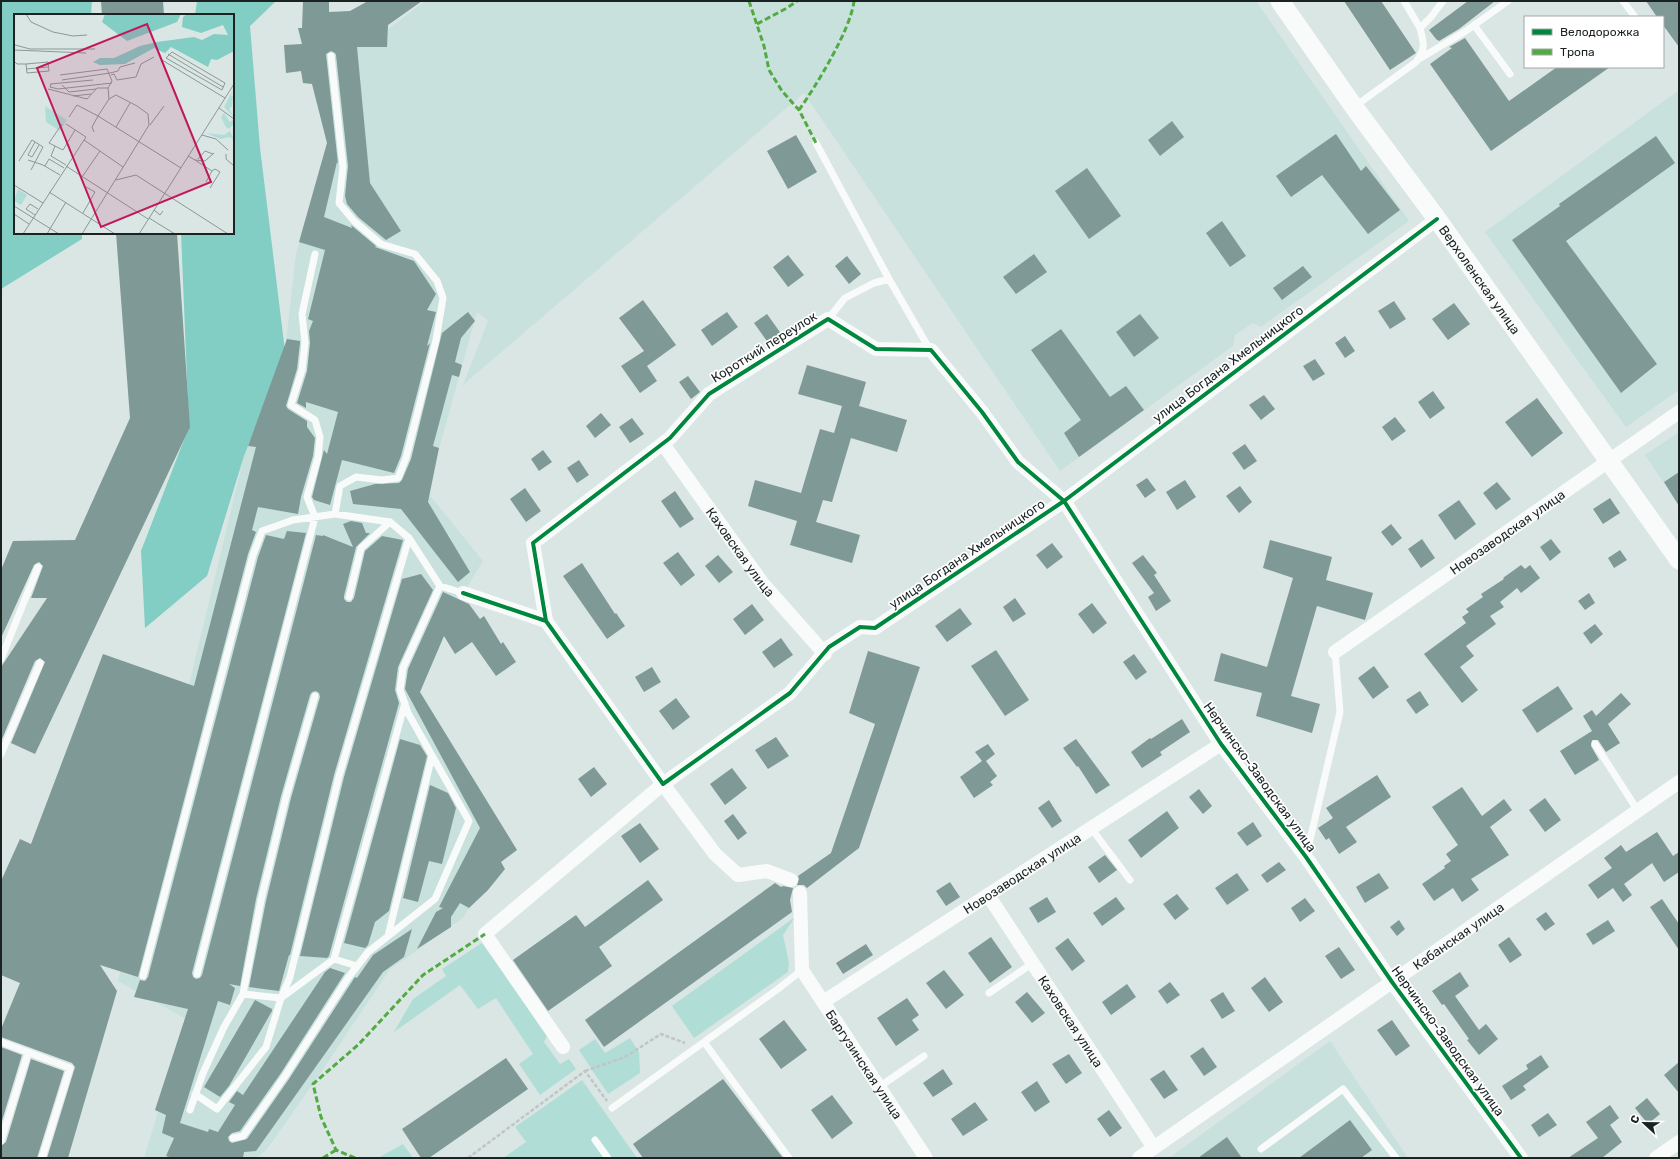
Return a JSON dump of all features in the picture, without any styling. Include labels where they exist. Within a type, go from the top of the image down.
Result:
[{"type":"main road","name":"Верхоленская улица","points":[[1280,1],[1354,107],[1437,219],[1679,560]]},
{"type":"street","name":"улица Богдана Хмельницкого","points":[[563,1047],[485,934],[663,784],[790,693],[830,647],[860,627],[874,628],[1064,501],[1437,219]]},
{"type":"street","name":"Короткий переулок","points":[[546,621],[533,543],[663,444],[710,394],[828,318],[876,349],[930,350]]},
{"type":"street","name":"Нерчинско-Заводская улица","points":[[930,350],[982,412],[1018,462],[1064,501],[1221,744],[1306,857],[1392,982],[1521,1158]]},
{"type":"street","name":"Новозаводская улица","points":[[1335,652],[1679,412]]},
{"type":"street","name":"Каховская улица","points":[[663,444],[763,584],[825,654]]},
{"type":"street","points":[[463,593],[546,621],[715,854],[738,875],[767,871],[791,880]]},
{"type":"street","name":"Новозаводская улица","points":[[823,1002],[1221,744]]},
{"type":"street","name":"Кабанская улица","points":[[1139,1158],[1679,782]]},
{"type":"street","points":[[800,893],[802,970]]},
{"type":"street","name":"Каховская улица","points":[[988,895],[1154,1148]]},
{"type":"street","name":"Баргузинская улица","points":[[802,970],[926,1158]]},
{"type":"street","points":[[1656,1158],[1679,1142]]},
{"type":"lane","points":[[1404,1],[1420,28],[1424,44],[1423,52],[1416,62]]},
{"type":"lane","points":[[1420,28],[1431,17],[1443,1]]},
{"type":"lane","points":[[1354,107],[1416,62],[1474,25],[1508,1]]},
{"type":"lane","points":[[1623,1],[1634,16]]},
{"type":"lane","points":[[1474,25],[1510,74]]},
{"type":"lane","points":[[331,56],[343,167],[339,203],[354,221],[381,244],[415,254],[437,281],[444,298],[436,340],[406,458],[398,478],[382,480],[356,477],[340,486],[334,514]]},
{"type":"lane","points":[[816,143],[889,279],[930,350]]},
{"type":"lane","points":[[197,974],[315,517],[307,497],[318,458],[320,437],[315,420],[291,405],[302,370],[305,343],[302,314],[315,254]]},
{"type":"lane","points":[[828,318],[845,298],[874,283],[889,279]]},
{"type":"lane","points":[[143,976],[253,555],[262,531],[293,520],[334,514],[390,522],[409,538],[440,586],[463,593]]},
{"type":"lane","points":[[349,598],[361,548],[390,522]]},
{"type":"lane","points":[[195,1094],[218,1109],[266,1047],[281,998],[290,977],[339,776],[409,538]]},
{"type":"lane","points":[[1,659],[38,567]]},
{"type":"lane","points":[[233,1138],[243,1136],[285,1076],[348,978],[368,952],[435,899],[469,821],[408,713],[400,690],[403,668],[440,586]]},
{"type":"lane","points":[[1306,857],[1340,712],[1335,652]]},
{"type":"lane","points":[[1,754],[40,663]]},
{"type":"lane","points":[[190,1110],[203,1073],[224,1027],[243,994],[265,885],[286,797],[314,696]]},
{"type":"lane","points":[[243,994],[281,998],[334,959],[405,703]]},
{"type":"lane","points":[[1595,744],[1638,811]]},
{"type":"lane","points":[[388,936],[432,756]]},
{"type":"lane","points":[[1091,828],[1130,880]]},
{"type":"lane","points":[[334,959],[357,966]]},
{"type":"lane","points":[[989,993],[1033,963]]},
{"type":"lane","points":[[612,1108],[778,989],[802,970]]},
{"type":"lane","points":[[1,1042],[70,1068],[42,1158]]},
{"type":"lane","points":[[704,1042],[789,1158]]},
{"type":"lane","points":[[1,1141],[28,1053]]},
{"type":"lane","points":[[879,1087],[924,1056]]},
{"type":"lane","points":[[1261,1149],[1343,1089],[1396,1158]]},
{"type":"lane","points":[[595,1140],[608,1158]]},
{"type":"path","points":[[468,1158],[585,1071],[625,1058],[661,1034],[697,1047]]},
{"type":"path","points":[[585,1071],[612,1108]]},
{"type":"shaded area","points":[[1,1],[92,1],[91,14],[14,14],[14,234],[82,234],[82,239],[1,289]]},
{"type":"shaded area","points":[[197,1],[276,1],[250,26],[260,148],[285,351],[244,456],[207,576],[145,628],[141,551],[189,427],[181,234],[234,234],[234,14],[195,14]]},
{"type":"shaded area","points":[[425,1],[1256,1],[1409,221],[1261,327],[1253,323],[1235,335],[1233,346],[1060,471],[804,93],[463,385],[488,321],[477,312],[427,492],[483,561],[409,682],[506,843],[463,918],[390,969],[313,1084],[267,1149],[257,1158],[144,1158],[186,1019],[118,981],[244,456],[285,351],[296,254],[327,143],[298,28],[387,30]]},
{"type":"shaded area","points":[[1679,90],[1679,390],[1626,427],[1485,232]]},
{"type":"shaded area","points":[[1679,432],[1679,500],[1676,501],[1645,455]]},
{"type":"shaded area","points":[[795,917],[783,935],[789,963],[788,972],[694,1038],[672,1006]]},
{"type":"shaded area","points":[[482,943],[547,1036],[544,1042],[560,1064],[569,1059],[576,1069],[540,1095],[519,1064],[533,1054],[496,998],[478,1009],[460,985],[394,1032],[413,999],[446,976],[442,969]]},
{"type":"shaded area","points":[[630,1038],[639,1052],[640,1073],[608,1094],[579,1050],[595,1039],[605,1053]]},
{"type":"shaded area","points":[[1330,1041],[1408,1158],[1169,1158]]},
{"type":"shaded area","points":[[582,1080],[637,1158],[503,1158],[526,1142],[515,1127]]},
{"type":"shaded area","points":[[403,1144],[413,1158],[378,1158]]},
{"type":"building","points":[[101,1],[163,1],[164,14],[102,14]]},
{"type":"building","points":[[303,1],[329,1],[329,12],[350,11],[368,1],[422,1],[388,25],[387,47],[357,47],[370,183],[401,231],[386,240],[358,217],[347,204],[345,196],[348,166],[336,55],[331,51],[326,54],[338,164],[337,162],[324,217],[352,228],[351,225],[376,246],[375,247],[414,261],[436,294],[427,310],[436,312],[427,346],[430,343],[401,456],[394,473],[342,460],[330,505],[314,500],[312,497],[324,450],[327,454],[338,412],[306,402],[306,408],[297,403],[307,371],[310,343],[309,331],[313,321],[308,319],[325,250],[299,242],[327,143],[312,84],[303,83],[301,71],[286,73],[284,45],[302,44],[298,28],[302,28]]},
{"type":"building","points":[[1344,1],[1381,1],[1416,53],[1390,70]]},
{"type":"building","points":[[1468,1],[1495,1],[1459,29],[1439,41],[1436,39],[1429,30]]},
{"type":"building","points":[[1646,1],[1679,1],[1679,47],[1664,26],[1664,16],[1656,16]]},
{"type":"building","points":[[1465,38],[1509,101],[1556,68],[1609,68],[1491,151],[1430,64],[1452,48],[1449,47]]},
{"type":"building","points":[[1172,121],[1184,137],[1160,156],[1148,140]]},
{"type":"building","points":[[1336,134],[1361,171],[1366,166],[1400,210],[1368,234],[1322,175],[1291,197],[1276,176]]},
{"type":"building","points":[[796,135],[817,172],[788,189],[767,151]]},
{"type":"building","points":[[1656,136],[1675,163],[1566,241],[1657,364],[1621,393],[1512,240],[1560,206],[1559,204]]},
{"type":"building","points":[[1087,168],[1121,216],[1089,239],[1055,191]]},
{"type":"building","points":[[1222,221],[1246,256],[1230,267],[1206,233]]},
{"type":"building","points":[[116,234],[177,234],[190,427],[35,754],[11,743],[45,662],[40,658],[35,661],[2,739],[1,667],[47,598],[31,598],[43,566],[39,562],[34,565],[1,638],[1,570],[13,541],[75,540],[130,418]]},
{"type":"building","points":[[1034,254],[1047,272],[1016,294],[1003,277]]},
{"type":"building","points":[[788,255],[804,275],[788,287],[773,267]]},
{"type":"building","points":[[847,256],[861,274],[849,284],[835,266]]},
{"type":"building","points":[[1303,266],[1312,277],[1282,300],[1273,288]]},
{"type":"building","points":[[643,300],[676,345],[647,366],[657,381],[640,393],[621,366],[644,351],[619,318]]},
{"type":"building","points":[[1394,301],[1406,319],[1390,329],[1378,311]]},
{"type":"building","points":[[1454,303],[1470,324],[1448,340],[1432,319]]},
{"type":"building","points":[[468,312],[475,321],[461,338],[455,362],[462,365],[459,377],[452,375],[433,446],[439,448],[428,502],[470,572],[458,582],[401,509],[353,504],[350,491],[375,484],[399,483],[402,480],[411,459],[442,333]]},
{"type":"building","points":[[727,312],[738,327],[712,346],[701,330]]},
{"type":"building","points":[[767,314],[782,335],[769,344],[754,323]]},
{"type":"building","points":[[1140,314],[1159,338],[1134,357],[1116,332]]},
{"type":"building","points":[[1061,329],[1110,397],[1126,386],[1144,410],[1079,457],[1064,433],[1081,420],[1031,350]]},
{"type":"building","points":[[1345,336],[1355,351],[1345,358],[1335,343]]},
{"type":"building","points":[[287,339],[300,341],[300,343],[297,369],[286,406],[288,409],[307,421],[307,427],[315,438],[313,456],[301,497],[298,514],[258,507],[252,530],[256,532],[248,554],[138,977],[100,965],[117,991],[68,1158],[47,1158],[75,1067],[72,1063],[1,1037],[1,1029],[20,983],[1,975],[1,881],[20,839],[31,844],[103,654],[194,686],[256,447],[248,446]]},
{"type":"building","points":[[1315,359],[1325,374],[1313,381],[1303,366]]},
{"type":"building","points":[[807,365],[866,382],[859,406],[907,420],[897,452],[851,438],[832,502],[823,500],[816,522],[860,535],[852,563],[790,545],[797,521],[748,506],[755,480],[801,493],[820,429],[834,433],[842,406],[798,394]]},
{"type":"building","points":[[688,376],[700,392],[691,399],[679,382]]},
{"type":"building","points":[[1433,391],[1445,408],[1430,419],[1418,402]]},
{"type":"building","points":[[1264,395],[1275,409],[1261,420],[1249,405]]},
{"type":"building","points":[[1537,398],[1563,433],[1532,457],[1505,422]]},
{"type":"building","points":[[601,413],[611,425],[595,438],[586,426]]},
{"type":"building","points":[[1395,417],[1406,431],[1392,441],[1382,427]]},
{"type":"building","points":[[632,418],[644,434],[630,443],[619,427]]},
{"type":"building","points":[[1245,444],[1257,461],[1244,470],[1232,453]]},
{"type":"building","points":[[543,450],[552,462],[539,471],[531,459]]},
{"type":"building","points":[[579,460],[589,475],[577,483],[567,468]]},
{"type":"building","points":[[1679,472],[1679,506],[1664,482]]},
{"type":"building","points":[[1147,478],[1156,490],[1145,498],[1136,485]]},
{"type":"building","points":[[1185,480],[1196,497],[1177,510],[1166,492]]},
{"type":"building","points":[[1497,482],[1511,499],[1496,510],[1483,493]]},
{"type":"building","points":[[1240,486],[1252,502],[1239,513],[1226,496]]},
{"type":"building","points":[[525,488],[541,511],[526,522],[510,499]]},
{"type":"building","points":[[675,491],[694,519],[680,528],[661,501]]},
{"type":"building","points":[[1610,498],[1620,513],[1603,524],[1593,509]]},
{"type":"building","points":[[1459,500],[1476,524],[1455,540],[1438,515]]},
{"type":"building","points":[[351,521],[362,523],[366,533],[370,533],[356,547],[344,596],[344,599],[347,602],[351,602],[354,598],[365,551],[382,536],[403,540],[334,775],[290,955],[279,991],[249,987],[266,901],[291,798],[320,697],[319,693],[316,691],[312,692],[310,695],[281,796],[256,899],[240,986],[229,984],[235,988],[230,1005],[218,1001],[180,1123],[208,1132],[209,1129],[218,1132],[235,1105],[229,1102],[237,1091],[243,1095],[325,972],[330,968],[345,973],[281,1073],[240,1131],[232,1133],[228,1137],[229,1141],[232,1143],[247,1139],[289,1079],[355,977],[357,978],[373,955],[412,929],[404,957],[383,972],[256,1151],[244,1152],[243,1158],[173,1158],[166,1156],[174,1138],[162,1133],[166,1115],[155,1110],[188,1009],[134,997],[140,980],[145,981],[148,977],[258,557],[266,535],[284,539],[287,531],[306,533],[192,973],[193,977],[196,979],[200,978],[202,975],[316,535],[323,535],[353,547],[343,524]]},
{"type":"building","points":[[1391,524],[1402,538],[1392,546],[1381,532]]},
{"type":"building","points":[[1422,539],[1435,558],[1421,568],[1408,549]]},
{"type":"building","points":[[1551,539],[1561,552],[1550,561],[1540,547]]},
{"type":"building","points":[[1270,540],[1332,557],[1326,580],[1373,593],[1365,620],[1317,606],[1291,696],[1320,704],[1312,733],[1256,716],[1262,693],[1214,681],[1221,653],[1267,667],[1293,578],[1263,568]]},
{"type":"building","points":[[1052,543],[1063,557],[1047,569],[1036,555]]},
{"type":"building","points":[[1620,550],[1627,560],[1614,568],[1608,558]]},
{"type":"building","points":[[678,552],[695,575],[681,586],[663,563]]},
{"type":"building","points":[[718,555],[733,572],[719,583],[705,566]]},
{"type":"building","points":[[1143,555],[1157,573],[1154,575],[1171,601],[1156,611],[1148,597],[1154,593],[1132,563]]},
{"type":"building","points":[[582,563],[615,614],[616,613],[625,626],[607,639],[563,576]]},
{"type":"building","points":[[1521,565],[1525,569],[1530,565],[1540,578],[1521,593],[1517,588],[1500,602],[1504,607],[1490,616],[1496,624],[1466,646],[1474,656],[1460,667],[1478,690],[1462,703],[1424,654],[1466,623],[1462,617],[1469,612],[1466,609],[1483,597],[1481,594],[1504,579],[1503,578]]},
{"type":"building","points":[[421,574],[433,590],[398,667],[395,690],[399,703],[329,956],[327,958],[300,956],[344,777],[402,579]]},
{"type":"building","points":[[443,592],[469,604],[480,619],[484,616],[501,644],[503,642],[516,662],[496,676],[472,642],[455,654],[444,636],[420,692],[517,850],[501,862],[505,869],[488,890],[469,908],[460,903],[451,917],[451,927],[417,949],[436,912],[443,908],[439,907],[480,828],[405,689],[408,669]]},
{"type":"building","points":[[1589,593],[1595,603],[1585,610],[1578,601]]},
{"type":"building","points":[[1015,598],[1026,614],[1013,622],[1003,607]]},
{"type":"building","points":[[1092,603],[1107,623],[1093,634],[1078,614]]},
{"type":"building","points":[[752,604],[764,620],[745,635],[733,619]]},
{"type":"building","points":[[960,608],[972,624],[947,642],[935,626]]},
{"type":"building","points":[[1595,624],[1603,634],[1591,644],[1583,633]]},
{"type":"building","points":[[781,638],[793,655],[774,668],[762,652]]},
{"type":"building","points":[[996,650],[1029,700],[1005,716],[971,666]]},
{"type":"building","points":[[868,651],[920,667],[859,848],[807,888],[804,885],[797,885],[799,879],[798,876],[831,853],[875,724],[849,713]]},
{"type":"building","points":[[1134,654],[1147,672],[1136,680],[1123,662]]},
{"type":"building","points":[[1374,666],[1389,687],[1373,699],[1358,678]]},
{"type":"building","points":[[652,667],[661,682],[644,692],[635,677]]},
{"type":"building","points":[[1558,686],[1573,709],[1537,733],[1522,710]]},
{"type":"building","points":[[1420,691],[1429,705],[1416,714],[1406,700]]},
{"type":"building","points":[[1621,693],[1631,704],[1608,724],[1620,743],[1606,752],[1598,740],[1592,740],[1591,746],[1599,760],[1575,775],[1560,751],[1592,731],[1583,716],[1592,710],[1596,716]]},
{"type":"building","points":[[676,698],[690,717],[673,730],[659,711]]},
{"type":"building","points":[[1182,719],[1190,732],[1160,752],[1162,755],[1142,768],[1131,752],[1150,738],[1151,739]]},
{"type":"building","points":[[776,737],[789,756],[768,769],[755,750]]},
{"type":"building","points":[[400,739],[420,745],[427,756],[389,911],[375,922],[368,945],[365,948],[344,943]]},
{"type":"building","points":[[1076,739],[1110,785],[1096,794],[1078,766],[1077,767],[1063,748]]},
{"type":"building","points":[[988,744],[995,754],[986,761],[997,776],[990,782],[993,785],[974,798],[960,777],[982,761],[975,752]]},
{"type":"building","points":[[594,767],[607,784],[591,797],[578,779]]},
{"type":"building","points":[[732,768],[747,788],[725,805],[710,784]]},
{"type":"building","points":[[1377,775],[1391,797],[1346,827],[1357,842],[1339,854],[1329,838],[1326,840],[1318,828],[1333,818],[1326,808]]},
{"type":"building","points":[[430,785],[448,793],[456,808],[442,864],[429,861],[418,902],[403,898]]},
{"type":"building","points":[[1462,787],[1482,816],[1504,799],[1512,810],[1490,827],[1509,855],[1471,879],[1479,890],[1462,902],[1453,888],[1434,901],[1422,884],[1445,868],[1444,866],[1451,861],[1446,854],[1458,845],[1432,807]]},
{"type":"building","points":[[1199,789],[1212,806],[1203,814],[1189,797]]},
{"type":"building","points":[[1545,798],[1561,820],[1545,832],[1529,810]]},
{"type":"building","points":[[1049,800],[1062,821],[1052,828],[1038,808]]},
{"type":"building","points":[[1167,811],[1179,828],[1141,858],[1128,840]]},
{"type":"building","points":[[733,814],[747,833],[738,840],[724,821]]},
{"type":"building","points":[[1253,822],[1262,836],[1247,846],[1237,833]]},
{"type":"building","points":[[640,823],[659,849],[640,863],[621,836]]},
{"type":"building","points":[[1657,832],[1673,856],[1679,852],[1679,872],[1664,882],[1652,863],[1624,884],[1632,895],[1623,902],[1613,888],[1598,899],[1588,885],[1612,868],[1604,858],[1621,845],[1626,852]]},
{"type":"building","points":[[1105,855],[1117,870],[1099,883],[1088,867]]},
{"type":"building","points":[[1279,862],[1286,870],[1267,883],[1261,875]]},
{"type":"building","points":[[1237,873],[1249,890],[1227,905],[1215,888]]},
{"type":"building","points":[[1379,873],[1389,888],[1365,903],[1356,887]]},
{"type":"building","points":[[648,880],[663,900],[599,947],[612,966],[548,1011],[513,960],[576,915],[585,927]]},
{"type":"building","points":[[950,882],[960,897],[946,906],[936,891]]},
{"type":"building","points":[[775,883],[781,887],[793,888],[790,900],[792,912],[604,1047],[585,1020]]},
{"type":"building","points":[[1177,894],[1189,909],[1175,920],[1163,904]]},
{"type":"building","points":[[1047,897],[1056,912],[1038,923],[1029,908]]},
{"type":"building","points":[[1116,897],[1125,909],[1102,926],[1093,913]]},
{"type":"building","points":[[1305,898],[1315,911],[1300,922],[1291,908]]},
{"type":"building","points":[[1662,899],[1679,924],[1679,950],[1650,907]]},
{"type":"building","points":[[1546,912],[1555,924],[1545,931],[1536,919]]},
{"type":"building","points":[[1399,920],[1405,929],[1397,936],[1390,927]]},
{"type":"building","points":[[1608,920],[1615,931],[1593,945],[1586,934]]},
{"type":"building","points":[[991,937],[1012,967],[990,983],[968,953]]},
{"type":"building","points":[[1509,937],[1522,955],[1510,963],[1498,945]]},
{"type":"building","points":[[1068,938],[1085,961],[1072,971],[1055,948]]},
{"type":"building","points":[[866,944],[873,955],[843,974],[836,963]]},
{"type":"building","points":[[1339,947],[1355,970],[1341,979],[1325,956]]},
{"type":"building","points":[[944,970],[964,995],[946,1009],[926,983]]},
{"type":"building","points":[[1460,972],[1469,986],[1455,996],[1479,1030],[1486,1024],[1498,1039],[1479,1055],[1467,1040],[1469,1039],[1444,1004],[1442,1005],[1432,991]]},
{"type":"building","points":[[1265,977],[1283,1002],[1269,1012],[1251,988]]},
{"type":"building","points":[[1170,982],[1180,995],[1167,1004],[1158,991]]},
{"type":"building","points":[[1127,984],[1136,997],[1111,1015],[1102,1002]]},
{"type":"building","points":[[1027,992],[1045,1013],[1032,1023],[1015,1002]]},
{"type":"building","points":[[1223,992],[1235,1011],[1222,1019],[1210,1000]]},
{"type":"building","points":[[907,998],[919,1015],[912,1020],[919,1030],[896,1046],[877,1018]]},
{"type":"building","points":[[255,1000],[272,1009],[272,1011],[229,1086],[220,1097],[204,1087]]},
{"type":"building","points":[[784,1020],[807,1050],[781,1069],[759,1039]]},
{"type":"building","points":[[1392,1020],[1410,1046],[1396,1056],[1377,1030]]},
{"type":"building","points":[[1,1047],[22,1055],[1,1124]]},
{"type":"building","points":[[1203,1047],[1217,1067],[1204,1076],[1190,1056]]},
{"type":"building","points":[[1069,1054],[1082,1073],[1066,1084],[1052,1064]]},
{"type":"building","points":[[1541,1055],[1549,1067],[1523,1086],[1526,1090],[1511,1100],[1502,1086],[1528,1069],[1526,1065]]},
{"type":"building","points":[[506,1058],[528,1089],[429,1158],[421,1158],[402,1129]]},
{"type":"building","points":[[31,1059],[64,1071],[37,1158],[1,1158],[1,1146],[6,1142]]},
{"type":"building","points":[[1679,1062],[1679,1093],[1664,1075]]},
{"type":"building","points":[[943,1069],[953,1084],[933,1097],[923,1083]]},
{"type":"building","points":[[1164,1070],[1178,1090],[1164,1099],[1150,1079]]},
{"type":"building","points":[[723,1079],[783,1158],[643,1158],[633,1144]]},
{"type":"building","points":[[1037,1081],[1050,1102],[1035,1112],[1021,1092]]},
{"type":"building","points":[[832,1095],[853,1123],[832,1139],[811,1110]]},
{"type":"building","points":[[1647,1098],[1660,1114],[1648,1124],[1635,1108]]},
{"type":"building","points":[[975,1102],[988,1120],[963,1136],[951,1119]]},
{"type":"building","points":[[1610,1105],[1619,1118],[1610,1125],[1622,1142],[1602,1158],[1568,1158],[1598,1138],[1586,1122]]},
{"type":"building","points":[[1109,1110],[1122,1128],[1110,1137],[1097,1119]]},
{"type":"building","points":[[1548,1113],[1557,1125],[1539,1137],[1531,1125]]},
{"type":"building","points":[[1350,1120],[1372,1150],[1361,1158],[1299,1158]]},
{"type":"building","points":[[1227,1137],[1242,1158],[1198,1158]]},
{"type":"marked path","points":[[749,1],[764,46],[769,70],[782,91],[799,110],[816,143]]},
{"type":"marked path","points":[[757,24],[797,1]]},
{"type":"marked path","points":[[799,110],[832,57],[847,26],[854,1]]},
{"type":"marked path","points":[[355,1158],[336,1150],[321,1117],[313,1084],[359,1044],[423,975],[485,934]]},
{"type":"marked path","points":[[323,1158],[336,1150]]},
{"type":"cycle path","points":[[463,593],[546,621],[663,784],[790,693],[829,647],[860,627],[875,628],[1064,501],[1437,219]]},
{"type":"cycle path","points":[[546,621],[533,543],[670,438],[709,394],[828,319],[876,349],[931,350],[982,412],[1018,462],[1064,501],[1221,744],[1306,857],[1392,982],[1521,1158]]}]
